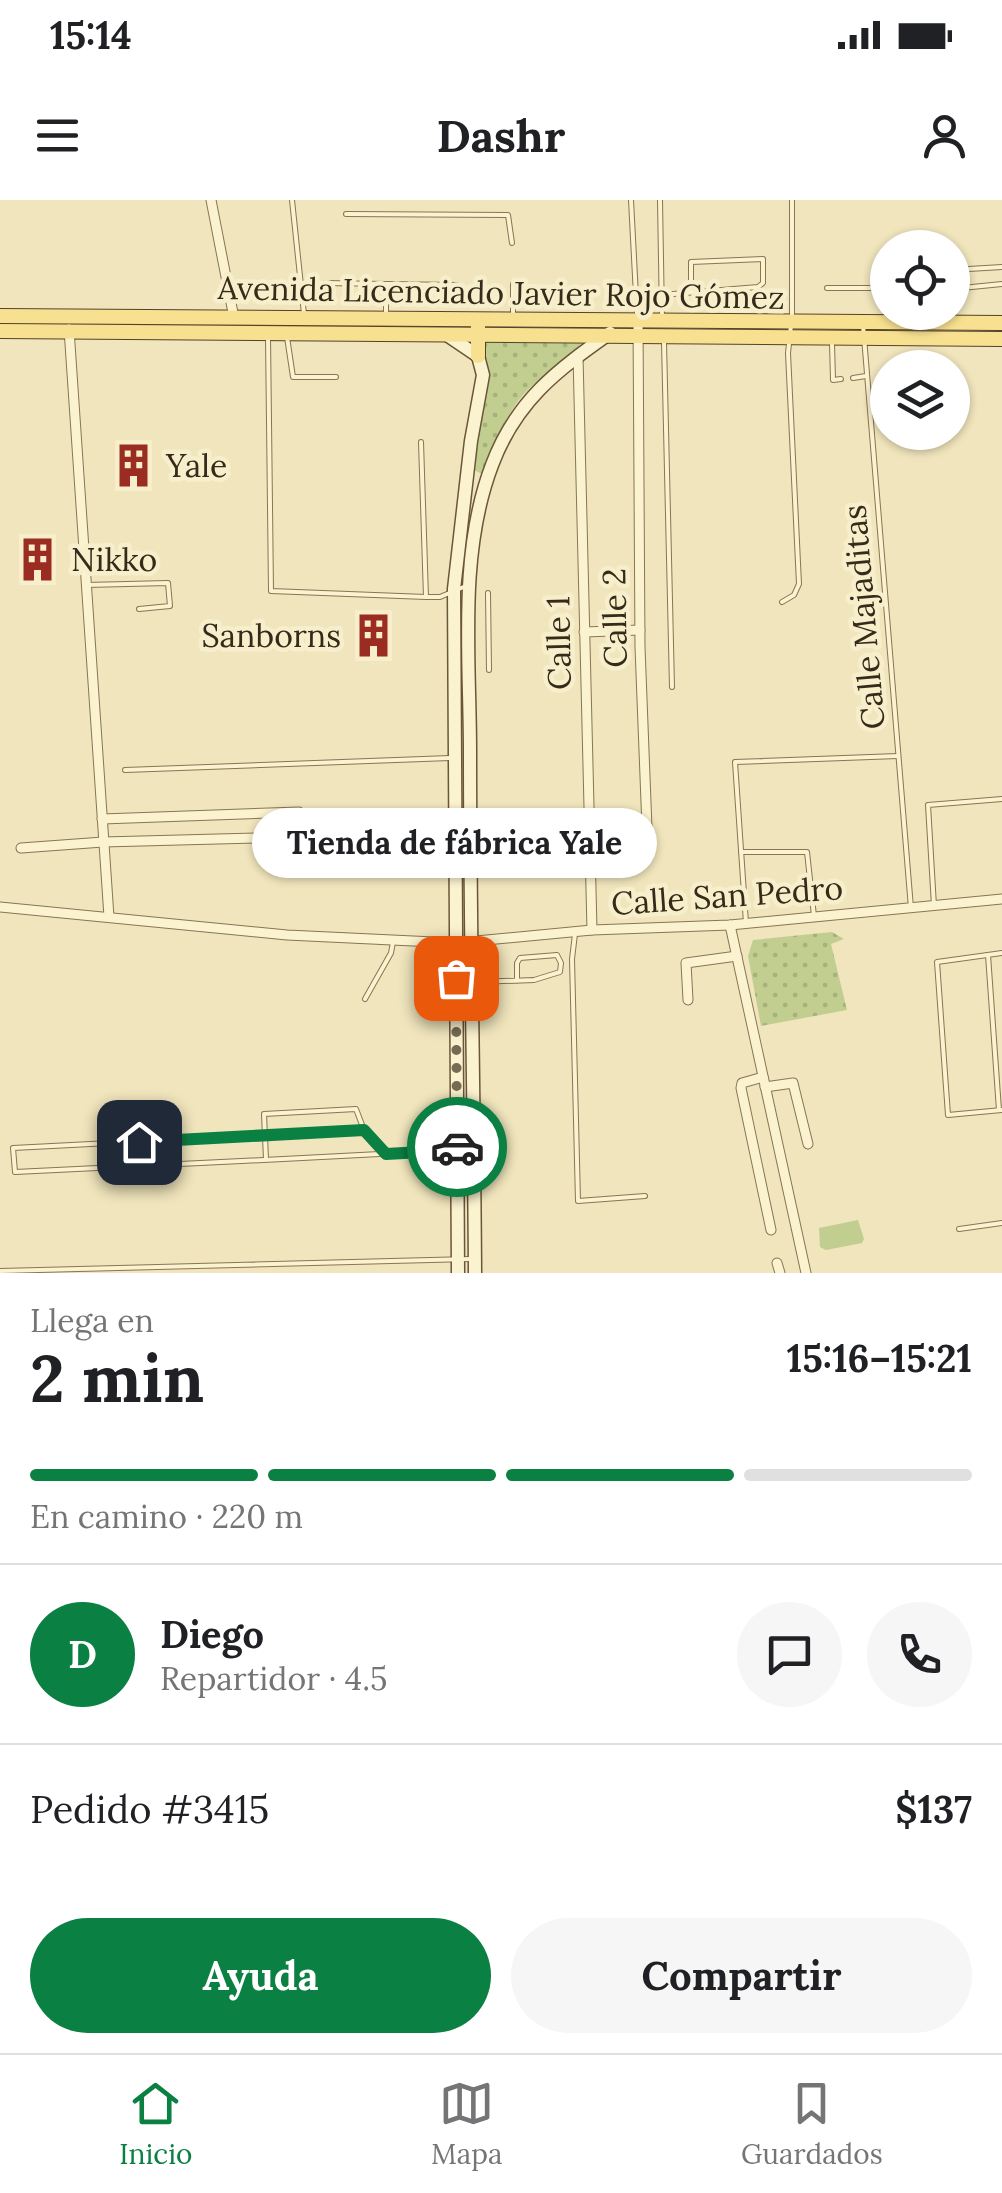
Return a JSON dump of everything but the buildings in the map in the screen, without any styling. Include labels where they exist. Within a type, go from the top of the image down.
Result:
[{"type":"main road","name":"Avenida Licenciado Javier Rojo Gómez","points":[[0,316],[68,324]]},
{"type":"main road","name":"Avenida Licenciado Javier Rojo Gómez","points":[[211,325],[234,318],[386,320],[478,327],[791,330],[1002,323]]},
{"type":"main road","name":"Avenida Licenciado Javier Rojo Gómez","points":[[0,331],[68,324],[211,325],[268,332],[444,333],[513,320],[588,327],[610,334],[638,328]]},
{"type":"main road","points":[[458,1266],[454,589],[482,375],[478,327]]},
{"type":"main road","name":"Avenida Licenciado Javier Rojo Gómez","points":[[863,329],[1002,338]]},
{"type":"main road","points":[[444,333],[478,356]]},
{"type":"main road","points":[[475,1266],[470,942],[470,585],[474,547],[484,488],[509,427],[529,398],[610,334]]},
{"type":"main road","points":[[465,485],[484,488]]},
{"type":"main road","points":[[457,545],[474,547]]},
{"type":"street","points":[[211,200],[234,318]]},
{"type":"street","points":[[68,324],[109,917]]},
{"type":"street","name":"Calle 2","points":[[588,854],[648,854],[640,630],[638,328]]},
{"type":"street","name":"Calle 1","points":[[578,356],[592,930]]},
{"type":"street","points":[[584,632],[640,630]]},
{"type":"street","points":[[102,819],[299,812]]},
{"type":"street","points":[[20,848],[300,837]]},
{"type":"street","name":"Calle San Pedro","points":[[0,907],[392,942],[456,943],[592,930],[746,924],[1002,900]]},
{"type":"street","points":[[730,925],[806,1273]]},
{"type":"street","points":[[688,1000],[686,963],[736,956]]},
{"type":"street","points":[[771,1230],[742,1083],[792,1084],[808,1144]]},
{"type":"lane","points":[[292,200],[305,319]]},
{"type":"lane","points":[[631,200],[638,328]]},
{"type":"lane","points":[[660,200],[672,687]]},
{"type":"lane","points":[[782,602],[794,595],[799,584],[788,353],[792,200]]},
{"type":"lane","points":[[346,214],[508,215],[512,242]]},
{"type":"lane","points":[[660,295],[758,287],[763,282],[763,259],[691,262],[691,292]]},
{"type":"lane","points":[[970,269],[1002,267]]},
{"type":"lane","points":[[325,283],[457,285]]},
{"type":"lane","points":[[386,284],[386,320]]},
{"type":"lane","points":[[512,284],[513,320]]},
{"type":"lane","points":[[970,287],[1002,284]]},
{"type":"lane","points":[[827,288],[870,288]]},
{"type":"lane","name":"Calle Majaditas","points":[[863,329],[911,908]]},
{"type":"lane","points":[[832,330],[833,380],[841,380]]},
{"type":"lane","points":[[268,332],[272,591],[440,597],[470,585]]},
{"type":"lane","points":[[287,332],[293,376],[336,377]]},
{"type":"lane","points":[[853,378],[866,376]]},
{"type":"lane","points":[[420,442],[426,596]]},
{"type":"lane","points":[[86,586],[168,583],[170,606],[139,609]]},
{"type":"lane","points":[[488,593],[489,670]]},
{"type":"lane","points":[[454,638],[488,638]]},
{"type":"lane","points":[[746,924],[735,762],[898,756]]},
{"type":"lane","points":[[125,770],[470,757]]},
{"type":"lane","points":[[934,906],[928,805],[1002,799]]},
{"type":"lane","points":[[741,852],[807,852],[814,917]]},
{"type":"lane","points":[[576,932],[572,959],[578,1201],[645,1196]]},
{"type":"lane","points":[[365,999],[391,952],[392,942]]},
{"type":"lane","points":[[988,954],[1000,1110],[948,1114],[937,962],[988,954],[1002,952]]},
{"type":"lane","points":[[471,982],[517,981],[548,977],[560,972],[562,963],[556,955],[520,958],[517,981]]},
{"type":"lane","points":[[266,1160],[264,1114],[356,1109],[364,1130],[386,1154]]},
{"type":"lane","points":[[364,1130],[13,1148],[14,1172],[474,1150]]},
{"type":"lane","points":[[139,1142],[141,1166]]},
{"type":"lane","points":[[958,1229],[1002,1223]]},
{"type":"lane","points":[[0,1271],[475,1266]]},
{"type":"green space","points":[[479,339],[583,340],[571,356],[516,404],[482,474],[472,469]]},
{"type":"green space","points":[[832,932],[844,939],[831,944],[847,1010],[761,1026],[748,956],[753,940]]},
{"type":"green space","points":[[858,1220],[862,1243],[826,1250],[820,1247],[819,1228]]},
{"type":"way so far","points":[[456,978],[457,1147]]},
{"type":"place","name":"Yale","points":[[133,466]]},
{"type":"place","name":"Nikko","points":[[38,560]]},
{"type":"place","name":"Sanborns","points":[[374,636]]},
{"type":"place","name":"Tienda de fábrica Yale","points":[[456,978]]},
{"type":"route","points":[[139,1142],[364,1130],[386,1154],[458,1150],[457,1147]]}]
